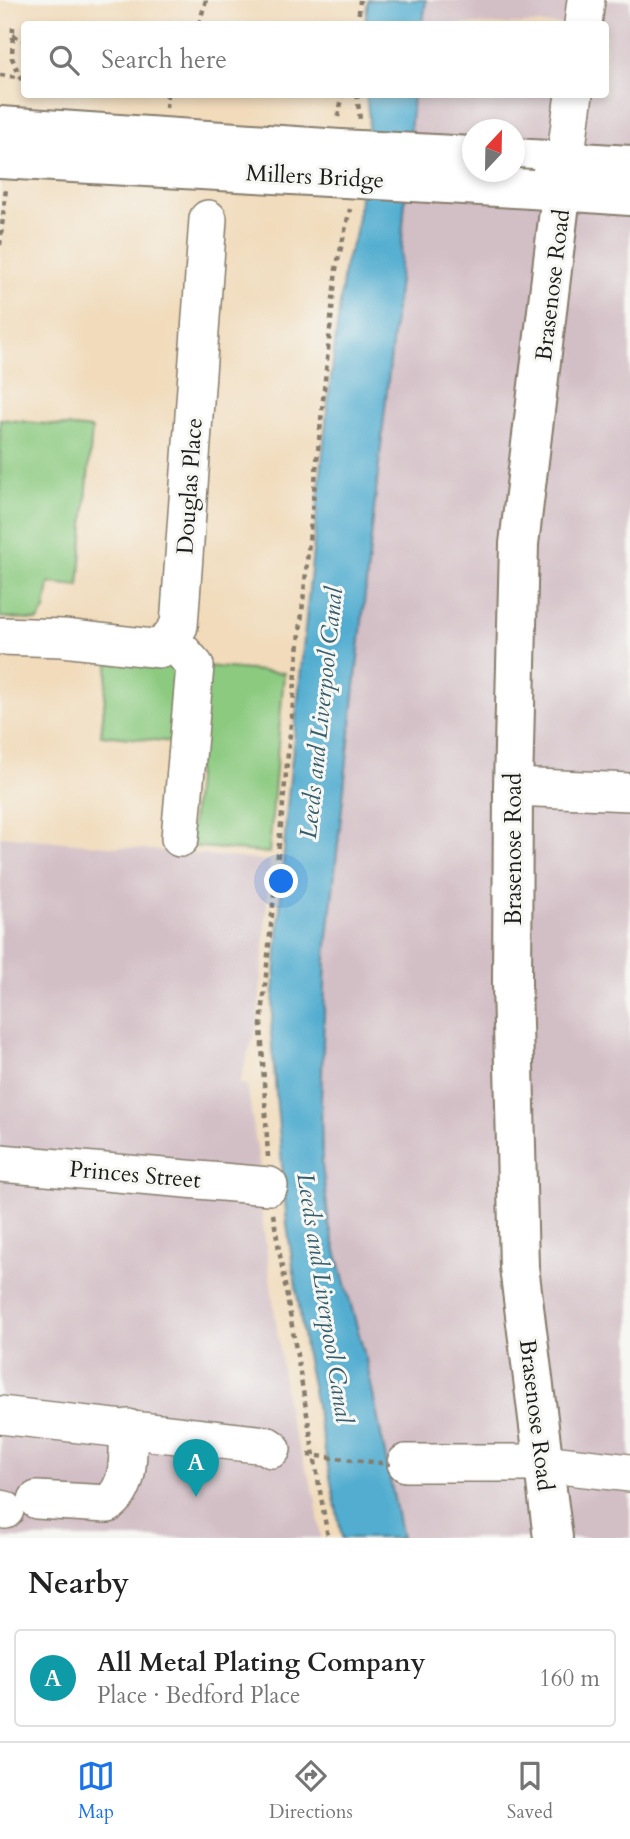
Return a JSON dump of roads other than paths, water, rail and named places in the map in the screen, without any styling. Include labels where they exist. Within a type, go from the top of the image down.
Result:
[{"type":"main road","name":"Millers Bridge","points":[[0,125],[166,134],[349,163],[462,157]]},
{"type":"main road","name":"Millers Bridge","points":[[0,159],[349,163],[542,172],[630,165]]},
{"type":"main road","name":"Millers Bridge","points":[[542,172],[630,196]]},
{"type":"main road","name":"Brasenose Road","points":[[542,172],[519,544],[513,787],[512,984],[519,1267],[553,1538]]},
{"type":"street","points":[[583,21],[586,0]]},
{"type":"street","points":[[542,172],[572,98]]},
{"type":"street","name":"Douglas Place","points":[[170,638],[179,625],[208,219]]},
{"type":"street","points":[[0,636],[64,623],[161,649],[170,638],[195,666],[180,838]]},
{"type":"street","points":[[513,787],[630,792]]},
{"type":"street","name":"Princes Street","points":[[0,1163],[269,1186]]},
{"type":"street","points":[[0,1416],[266,1445],[290,1452]]},
{"type":"street","points":[[14,1506],[108,1504],[120,1495],[125,1482],[128,1428]]},
{"type":"street","points":[[398,1464],[542,1463],[630,1473]]},
{"type":"water","points":[[368,0],[426,0],[423,21],[365,21]]},
{"type":"water","name":"Leeds and Liverpool Canal","points":[[366,98],[413,98],[399,279],[326,955],[321,1101],[322,1164],[329,1225],[366,1360],[402,1538],[342,1538],[306,1355],[287,1225],[271,1034],[287,807],[328,401],[345,263],[356,233],[369,119]]},
{"type":"place","name":"All Metal Plating Company","points":[[196,1497]]}]
